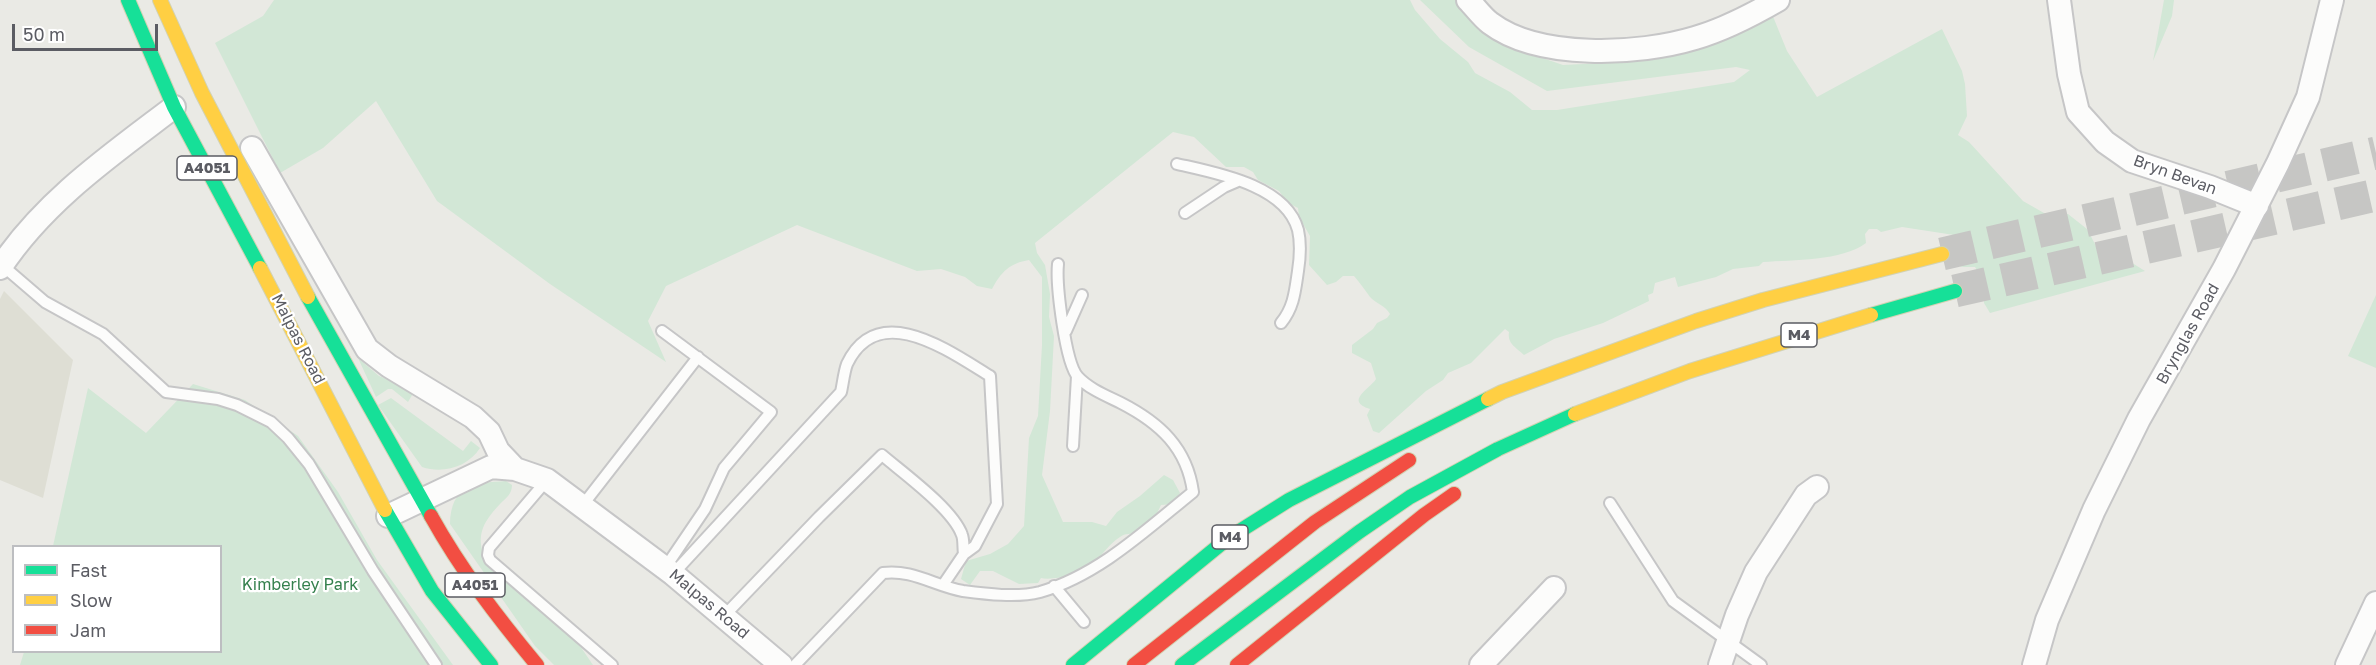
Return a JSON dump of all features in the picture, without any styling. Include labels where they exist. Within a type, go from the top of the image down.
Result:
[{"type":"main road","name":"Malpas Road","points":[[128,0],[174,107],[388,516],[432,591],[491,665]]},
{"type":"main road","name":"Malpas Road","points":[[160,0],[202,93],[300,282],[452,553],[501,621],[537,665]]},
{"type":"main road","name":"M4","points":[[1073,665],[1227,539],[1289,500],[1502,392],[1763,300],[1942,254]]},
{"type":"main road","name":"M4","points":[[1182,665],[1373,522],[1435,482],[1544,427],[1646,386],[1773,342],[1955,291]]},
{"type":"main road","name":"M4","points":[[1532,396],[1636,343]]},
{"type":"main road","name":"M4","points":[[1489,470],[1576,427],[1646,386]]},
{"type":"main road","name":"M4","points":[[1134,665],[1315,522],[1400,464],[1418,455]]},
{"type":"main road","points":[[1238,665],[1424,515],[1464,488]]},
{"type":"street","points":[[1468,0],[1490,23],[1517,37],[1564,50],[1645,49],[1695,38],[1778,0]]},
{"type":"street","name":"Bryn Bevan","points":[[2059,0],[2069,74],[2078,112],[2105,142],[2132,161],[2210,187],[2257,207]]},
{"type":"street","name":"Brynglas Road","points":[[2034,665],[2047,620],[2094,510],[2139,419],[2257,207],[2308,97],[2332,0]]},
{"type":"street","points":[[1,266],[38,218],[68,190],[174,107]]},
{"type":"street","points":[[252,148],[367,349],[388,366],[473,417],[489,432],[498,451],[515,469]]},
{"type":"street","name":"Malpas Road","points":[[422,500],[491,467],[515,469],[547,480],[669,571],[781,665]]},
{"type":"street","points":[[1720,665],[1737,615],[1756,572],[1806,495],[1817,487]]},
{"type":"street","points":[[388,516],[422,500]]},
{"type":"street","points":[[1481,665],[1554,588]]},
{"type":"street","points":[[2347,665],[2376,603]]},
{"type":"lane","points":[[1178,164],[1238,181],[1274,196],[1287,210],[1298,229],[1300,250],[1293,304],[1281,323]]},
{"type":"lane","points":[[1185,213],[1224,187],[1238,181]]},
{"type":"lane","points":[[1058,264],[1058,284],[1065,334],[1069,357],[1077,376],[1073,446]]},
{"type":"lane","points":[[1,266],[45,302],[103,334],[166,392],[218,399],[237,405],[271,422],[288,438],[309,464],[373,571],[436,665]]},
{"type":"lane","points":[[1065,334],[1082,296]]},
{"type":"lane","points":[[662,331],[771,412],[724,468],[705,508],[669,571]]},
{"type":"lane","points":[[669,571],[841,392],[846,366],[861,342],[892,331],[934,342],[990,376],[998,504],[975,546],[964,554],[943,585]]},
{"type":"lane","points":[[582,506],[698,357]]},
{"type":"lane","points":[[795,665],[883,573],[896,571],[923,577],[961,590],[1006,595],[1039,592],[1110,558],[1193,492],[1186,460],[1161,429],[1077,376]]},
{"type":"lane","points":[[724,616],[882,455],[953,520],[963,536],[964,554]]},
{"type":"lane","points":[[547,480],[489,548],[488,555],[490,560],[612,665]]},
{"type":"lane","points":[[1610,503],[1673,601],[1761,665]]},
{"type":"lane","points":[[1054,586],[1084,622]]},
{"type":"shaded area","points":[[4,291],[73,360],[43,498],[0,480],[0,299]]},
{"type":"green space","points":[[274,0],[1410,0],[1415,10],[1440,39],[1468,62],[1475,73],[1510,92],[1532,110],[1557,110],[1734,82],[1750,70],[1736,67],[1547,91],[1469,47],[1420,0],[1459,0],[1513,48],[1563,65],[1643,61],[1701,48],[1772,14],[1787,51],[1817,97],[1942,29],[1962,71],[1965,84],[1967,116],[1958,135],[1969,142],[2023,201],[2044,213],[2068,214],[2087,229],[2096,246],[2111,261],[2129,261],[2145,271],[1990,313],[1984,303],[1983,280],[1975,267],[1952,264],[1951,248],[1956,244],[1954,235],[1902,227],[1881,232],[1877,229],[1869,229],[1865,234],[1866,243],[1844,253],[1817,258],[1763,262],[1759,266],[1733,269],[1716,277],[1678,287],[1675,277],[1655,283],[1653,293],[1648,295],[1649,301],[1603,323],[1554,339],[1524,355],[1511,343],[1509,332],[1505,329],[1471,363],[1448,373],[1443,380],[1426,391],[1379,433],[1373,431],[1367,415],[1370,409],[1359,402],[1361,395],[1376,379],[1371,363],[1352,353],[1352,345],[1373,329],[1377,323],[1387,318],[1390,314],[1388,311],[1370,297],[1354,276],[1343,276],[1327,285],[1309,265],[1310,236],[1299,217],[1298,208],[1288,203],[1279,191],[1258,180],[1253,172],[1244,167],[1226,167],[1194,137],[1173,132],[1035,243],[1037,253],[1045,265],[1050,294],[1049,317],[1054,336],[1050,411],[1042,475],[1063,522],[1092,522],[1106,526],[1117,512],[1164,475],[1173,480],[1180,493],[1174,504],[1161,505],[1149,526],[1142,532],[1120,537],[1094,564],[1084,570],[1061,577],[1041,578],[1038,583],[1019,584],[993,571],[980,571],[970,585],[961,579],[966,561],[990,554],[1008,544],[1024,526],[1029,438],[1038,416],[1042,345],[1042,277],[1029,260],[1016,263],[1007,269],[992,289],[977,286],[965,277],[941,269],[917,271],[797,225],[666,286],[648,321],[666,362],[550,284],[437,201],[376,101],[323,148],[280,173],[215,43],[263,16]]},
{"type":"green space","points":[[2164,0],[2174,0],[2172,16],[2153,61]]},
{"type":"green space","points":[[2376,295],[2376,368],[2348,356]]},
{"type":"green space","points":[[358,358],[379,376],[415,390],[408,402],[392,389],[376,397]]},
{"type":"green space","name":"Kimberley Park","points":[[193,384],[245,400],[298,436],[338,492],[377,560],[453,665],[20,665],[24,653],[222,653],[222,545],[53,545],[88,388],[146,433]]},
{"type":"green space","points":[[391,398],[463,451],[471,441],[480,448],[469,460],[454,467],[438,470],[422,467],[378,405]]},
{"type":"green space","points":[[506,481],[512,485],[511,491],[488,518],[482,532],[481,546],[487,563],[578,643],[593,665],[554,665],[535,646],[450,524],[455,501],[466,489],[484,483]]},
{"type":"tunnel","points":[[1942,254],[2376,153]]},
{"type":"tunnel","points":[[1955,291],[2376,195]]},
{"type":"traffic: fast","points":[[128,0],[174,107],[260,268]]},
{"type":"traffic: fast","points":[[1871,315],[1955,291]]},
{"type":"traffic: fast","points":[[308,297],[431,516]]},
{"type":"traffic: fast","points":[[1073,665],[1227,539],[1289,500],[1488,399]]},
{"type":"traffic: fast","points":[[1182,665],[1359,532],[1410,497],[1498,449],[1575,414]]},
{"type":"traffic: fast","points":[[385,510],[432,591],[491,665]]},
{"type":"traffic: slow","points":[[160,0],[202,93],[308,297]]},
{"type":"traffic: slow","points":[[1488,399],[1696,321],[1763,300],[1942,254]]},
{"type":"traffic: slow","points":[[260,268],[385,510]]},
{"type":"traffic: slow","points":[[1575,414],[1690,371],[1871,315]]},
{"type":"traffic: jam","points":[[1134,665],[1315,522],[1409,460]]},
{"type":"traffic: jam","points":[[1237,665],[1424,515],[1454,494]]},
{"type":"traffic: jam","points":[[431,516],[481,593],[537,665]]}]
